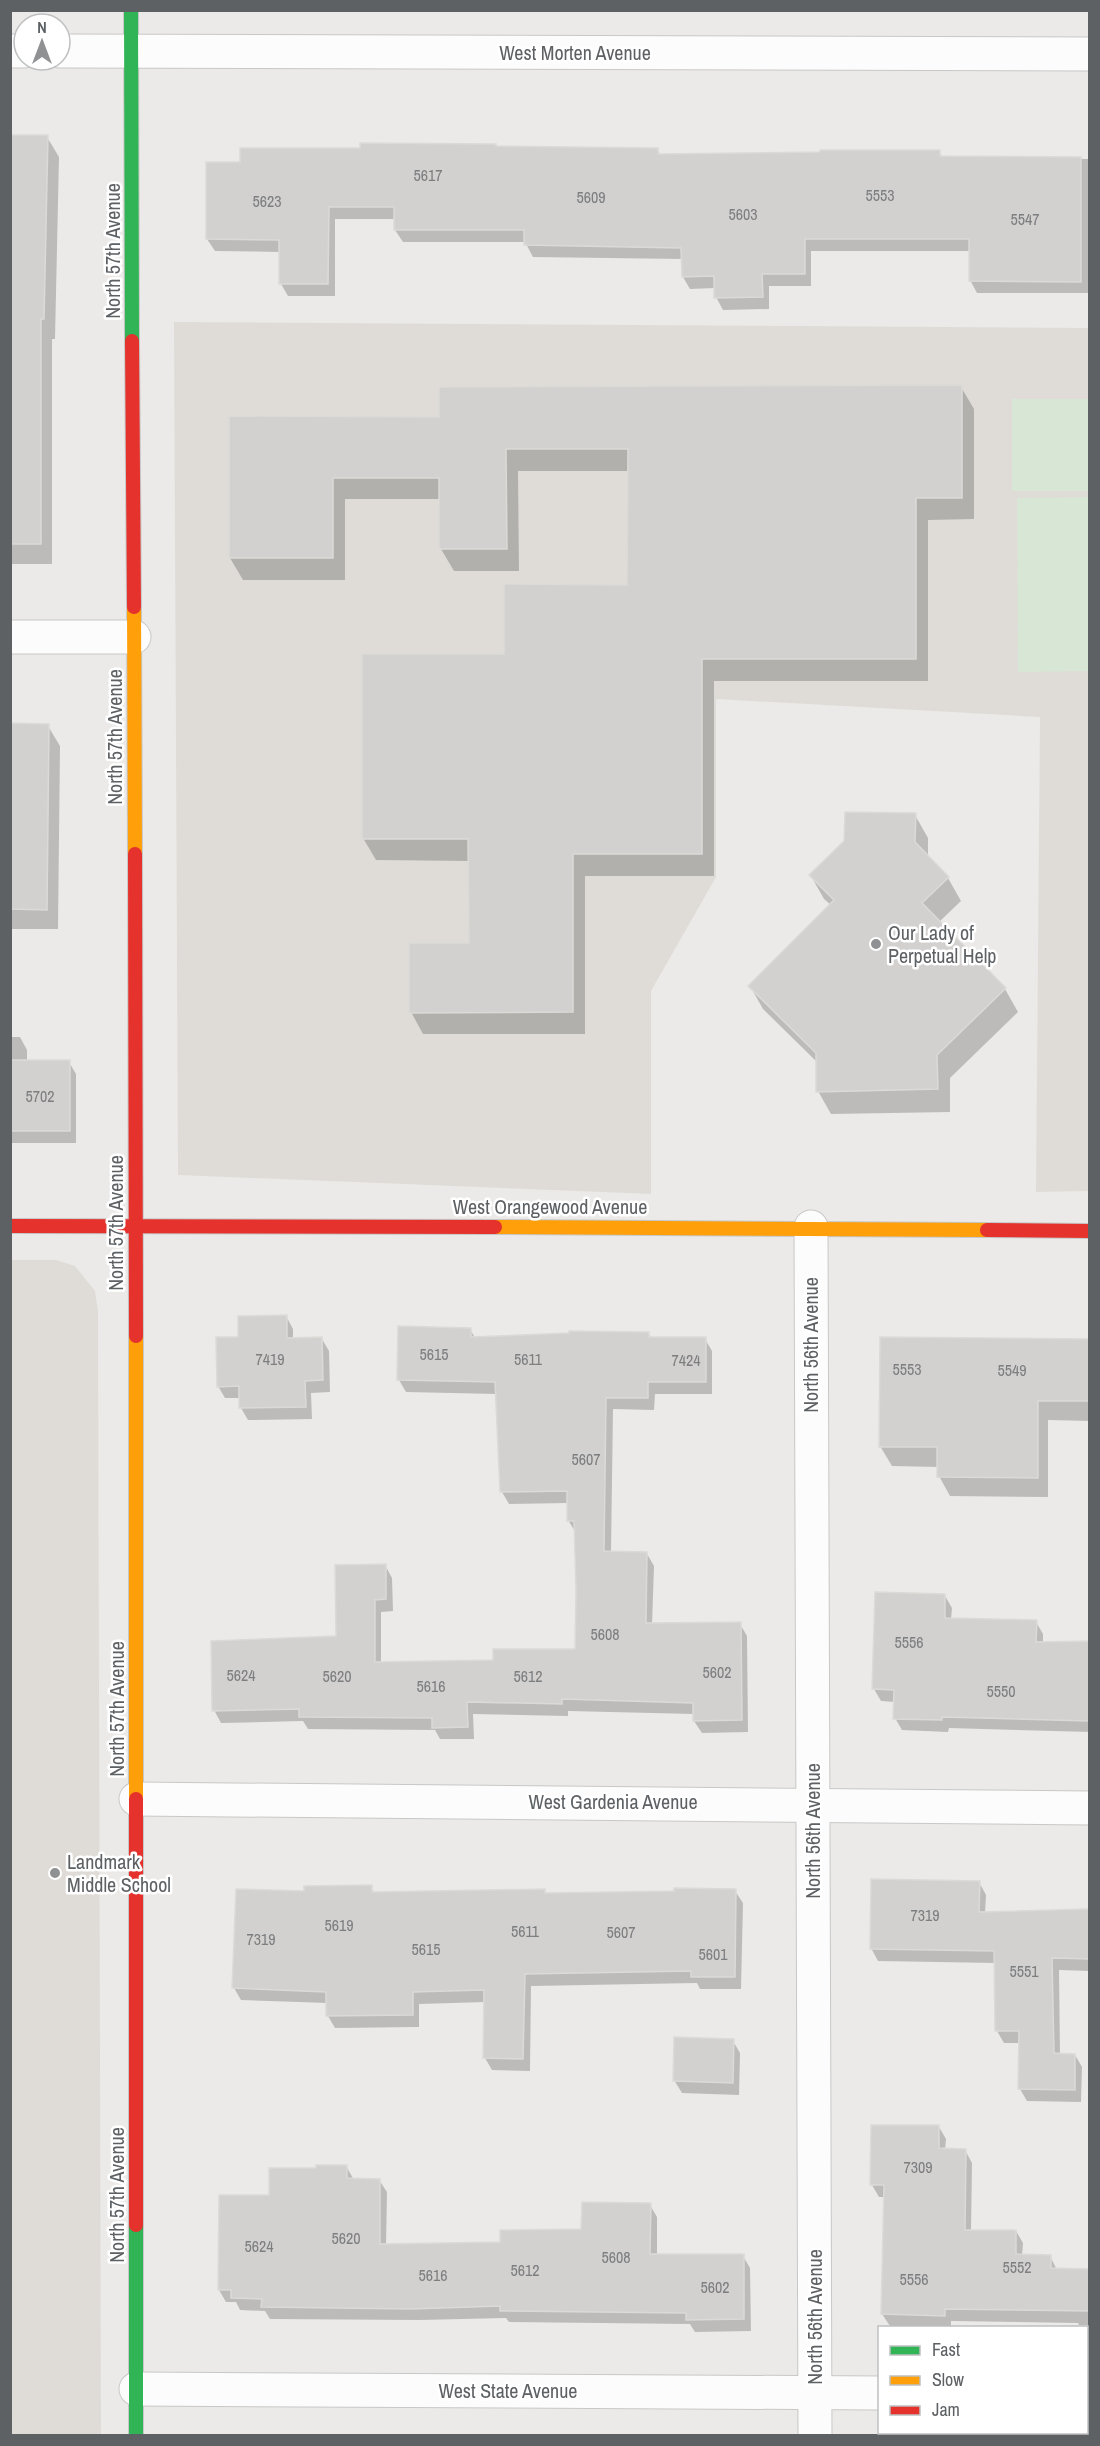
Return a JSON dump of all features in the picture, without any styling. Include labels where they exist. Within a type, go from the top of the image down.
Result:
[{"type":"street","name":"North 57th Avenue","points":[[131,10],[136,1226],[136,2436]]},
{"type":"street","name":"West Morten Avenue","points":[[72,51],[1089,54]]},
{"type":"street","points":[[10,637],[134,637]]},
{"type":"street","name":"West Orangewood Avenue","points":[[10,1226],[810,1227],[1089,1231]]},
{"type":"street","name":"North 56th Avenue","points":[[810,1227],[815,2436]]},
{"type":"street","name":"West Gardenia Avenue","points":[[136,1799],[1089,1808]]},
{"type":"street","name":"West State Avenue","points":[[136,2389],[878,2393]]},
{"type":"shaded area","points":[[174,322],[1089,328],[1089,1191],[1036,1192],[1040,717],[716,699],[716,877],[651,991],[651,1194],[178,1175]]},
{"type":"shaded area","name":"Landmark Middle School","points":[[10,1260],[56,1260],[75,1266],[95,1291],[98,1311],[101,2435],[11,2435]]},
{"type":"green space","points":[[1012,399],[1089,399],[1089,491],[1012,491]]},
{"type":"green space","points":[[1089,497],[1089,671],[1018,672],[1017,498]]},
{"type":"building","points":[[10,135],[48,135],[44,319],[41,319],[41,544],[10,544]]},
{"type":"building","points":[[360,143],[658,148],[658,154],[940,150],[940,156],[1081,157],[1081,282],[969,281],[969,239],[805,239],[805,274],[762,274],[763,297],[714,298],[714,276],[682,277],[681,248],[524,245],[524,230],[394,230],[394,207],[329,207],[328,284],[279,284],[279,240],[206,239],[206,162],[240,162],[240,148],[360,148]]},
{"type":"building","points":[[962,385],[962,498],[916,498],[916,659],[702,659],[702,854],[573,854],[573,1012],[409,1013],[409,943],[469,943],[468,839],[362,839],[362,654],[504,654],[504,584],[627,585],[628,449],[506,449],[507,549],[439,549],[439,478],[333,478],[333,558],[229,558],[229,416],[439,417],[439,387]]},
{"type":"building","points":[[10,723],[49,724],[47,910],[10,909]]},
{"type":"building","name":"Our Lady of Perpetual Help","points":[[845,812],[916,813],[915,842],[949,877],[922,903],[1006,988],[937,1055],[938,1089],[816,1092],[816,1053],[748,986],[834,900],[809,875],[844,841]]},
{"type":"building","points":[[10,1060],[70,1060],[70,1131],[10,1131]]},
{"type":"building","points":[[287,1315],[287,1338],[322,1337],[323,1380],[305,1381],[306,1407],[239,1408],[239,1386],[217,1387],[216,1337],[238,1337],[238,1316]]},
{"type":"building","points":[[398,1326],[471,1328],[471,1337],[569,1333],[569,1331],[649,1332],[649,1337],[706,1337],[706,1382],[648,1382],[648,1398],[606,1398],[604,1551],[647,1552],[646,1623],[741,1622],[742,1720],[693,1721],[693,1703],[562,1699],[562,1704],[467,1702],[468,1727],[432,1728],[432,1718],[299,1717],[299,1709],[212,1711],[211,1641],[336,1636],[335,1565],[386,1564],[386,1599],[375,1600],[375,1662],[493,1660],[493,1649],[575,1649],[574,1521],[567,1521],[567,1491],[500,1492],[495,1382],[397,1380]]},
{"type":"building","points":[[880,1337],[1089,1339],[1089,1401],[1038,1401],[1038,1478],[937,1477],[937,1447],[879,1447]]},
{"type":"building","points":[[875,1592],[945,1594],[945,1618],[1037,1620],[1036,1642],[1089,1641],[1089,1721],[942,1717],[942,1720],[893,1719],[894,1690],[872,1689]]},
{"type":"building","points":[[871,1879],[980,1881],[979,1912],[1089,1909],[1089,1959],[1052,1958],[1054,2053],[1075,2054],[1075,2090],[1018,2089],[1019,2031],[995,2031],[994,1951],[870,1949]]},
{"type":"building","points":[[372,1885],[372,1892],[545,1889],[545,1893],[674,1891],[674,1888],[736,1889],[735,1977],[691,1977],[691,1971],[525,1974],[523,2059],[483,2058],[484,1990],[413,1992],[413,2015],[326,2016],[326,1992],[232,1988],[236,1889],[304,1891],[304,1886]]},
{"type":"building","points":[[674,2037],[734,2039],[733,2083],[673,2081]]},
{"type":"building","points":[[871,2125],[939,2125],[939,2148],[966,2149],[965,2230],[1016,2230],[1016,2254],[1051,2255],[1051,2268],[1089,2269],[1089,2311],[945,2309],[945,2316],[881,2314],[884,2185],[870,2185]]},
{"type":"building","points":[[316,2165],[347,2165],[347,2178],[380,2179],[380,2244],[500,2242],[500,2230],[581,2229],[582,2202],[651,2203],[650,2254],[744,2254],[744,2319],[686,2320],[686,2313],[500,2311],[500,2306],[411,2309],[261,2307],[262,2299],[231,2298],[231,2290],[218,2290],[219,2195],[269,2195],[269,2168],[316,2168]]},
{"type":"traffic: fast","points":[[131,10],[132,341]]},
{"type":"traffic: fast","points":[[136,2225],[136,2436]]},
{"type":"traffic: slow","points":[[134,607],[135,854]]},
{"type":"traffic: slow","points":[[495,1227],[987,1230]]},
{"type":"traffic: slow","points":[[136,1336],[136,1799]]},
{"type":"traffic: jam","points":[[132,341],[134,607]]},
{"type":"traffic: jam","points":[[135,854],[136,1336]]},
{"type":"traffic: jam","points":[[10,1226],[495,1227]]},
{"type":"traffic: jam","points":[[987,1230],[1090,1231]]},
{"type":"traffic: jam","points":[[136,1799],[136,2225]]},
{"type":"place","name":"Our Lady of Perpetual Help","points":[[876,944]]},
{"type":"place","name":"Landmark Middle School","points":[[55,1873]]}]
